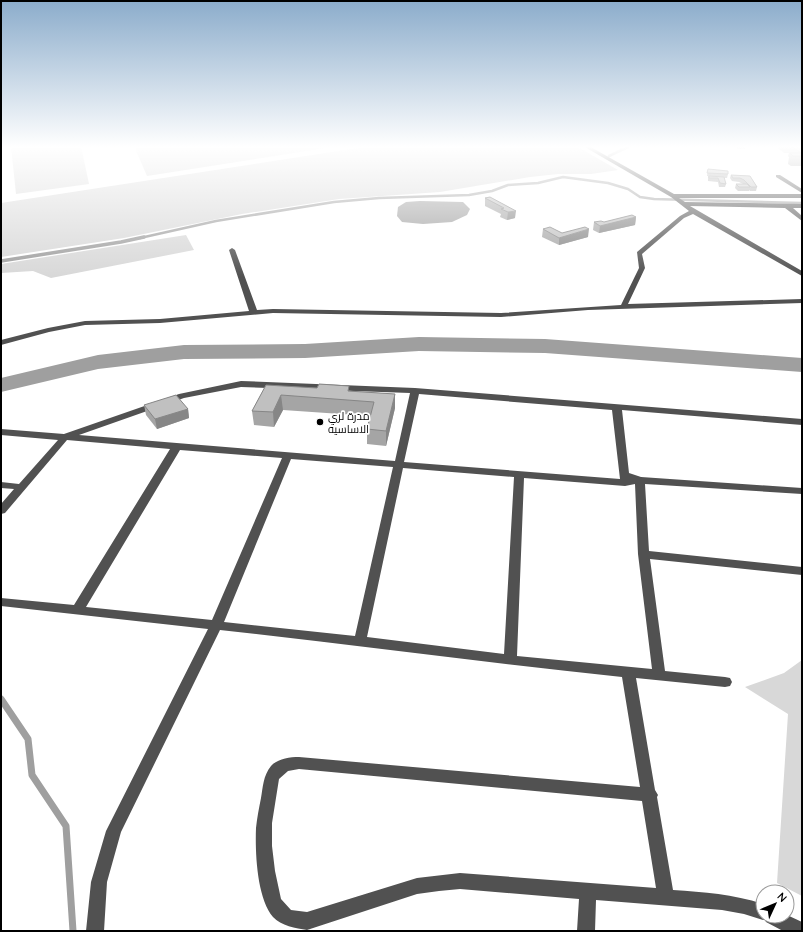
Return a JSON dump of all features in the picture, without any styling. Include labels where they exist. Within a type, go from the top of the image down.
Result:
[{"type":"street","points":[[660,189],[693,211],[802,274]]},
{"type":"street","points":[[678,200],[716,197],[802,196]]},
{"type":"street","points":[[678,200],[802,206]]},
{"type":"street","points":[[786,206],[802,219]]},
{"type":"street","points":[[623,307],[642,268],[639,253],[682,217],[693,211]]},
{"type":"street","points":[[232,250],[254,313]]},
{"type":"street","points":[[1,343],[48,330],[85,323],[160,321],[273,312],[501,315],[623,307],[802,301]]},
{"type":"street","points":[[1,510],[65,437],[182,396],[241,384],[415,391],[617,409],[802,422]]},
{"type":"street","points":[[360,641],[415,391]]},
{"type":"street","points":[[617,409],[624,479]]},
{"type":"street","points":[[1,432],[519,475],[624,479],[802,491]]},
{"type":"street","points":[[77,611],[177,446]]},
{"type":"street","points":[[95,931],[99,882],[114,831],[216,626],[288,455]]},
{"type":"street","points":[[510,660],[519,475]]},
{"type":"street","points":[[640,480],[644,554],[659,675]]},
{"type":"street","points":[[1,485],[21,487]]},
{"type":"street","points":[[644,554],[802,571]]},
{"type":"street","points":[[1,602],[360,641],[510,660],[725,682]]},
{"type":"street","points":[[628,672],[666,898]]},
{"type":"street","points":[[650,796],[292,763],[280,767],[272,776],[264,828],[267,871],[274,903],[279,911],[287,917],[307,921],[418,886],[439,882],[482,882],[722,902],[755,909]]},
{"type":"street","points":[[586,931],[588,892]]},
{"type":"street","points":[[787,924],[801,931]]},
{"type":"shaded area","points":[[16,189],[49,189],[16,194]]},
{"type":"shaded area","points":[[89,189],[455,189],[440,192],[339,199],[242,214],[124,238],[1,257],[1,203]]},
{"type":"shaded area","points":[[406,202],[463,202],[470,209],[467,215],[452,222],[423,224],[402,222],[397,216],[398,207]]},
{"type":"shaded area","points":[[186,235],[194,250],[51,278],[33,271],[1,273],[1,264]]},
{"type":"shaded area","points":[[802,660],[802,896],[795,892],[795,884],[777,883],[788,714],[745,687],[784,673]]},
{"type":"building","points":[[490,197],[516,211],[508,212],[501,209],[504,208],[485,198]]},
{"type":"building","points":[[632,215],[636,217],[600,226],[594,222],[604,222]]},
{"type":"building","points":[[550,227],[562,233],[585,227],[589,229],[559,238],[543,229]]},
{"type":"building","points":[[319,384],[349,386],[348,391],[395,394],[386,431],[367,429],[374,402],[281,395],[273,412],[252,411],[266,385],[317,388]]},
{"type":"building","points":[[176,395],[188,409],[155,419],[144,405]]},
{"type":"waterway","points":[[140,238],[216,221],[334,202],[379,198],[469,195],[496,189]]},
{"type":"waterway","points":[[629,189],[640,197],[654,199],[802,203]]},
{"type":"waterway","points":[[1,261],[144,237]]},
{"type":"waterway","points":[[1,385],[98,362],[184,352],[305,351],[419,344],[545,346],[802,365]]},
{"type":"waterway","points":[[1,699],[28,739],[32,775],[66,826],[73,931]]},
{"type":"place","name":"مدرة لري الاساسیه","points":[[320,422]]}]
